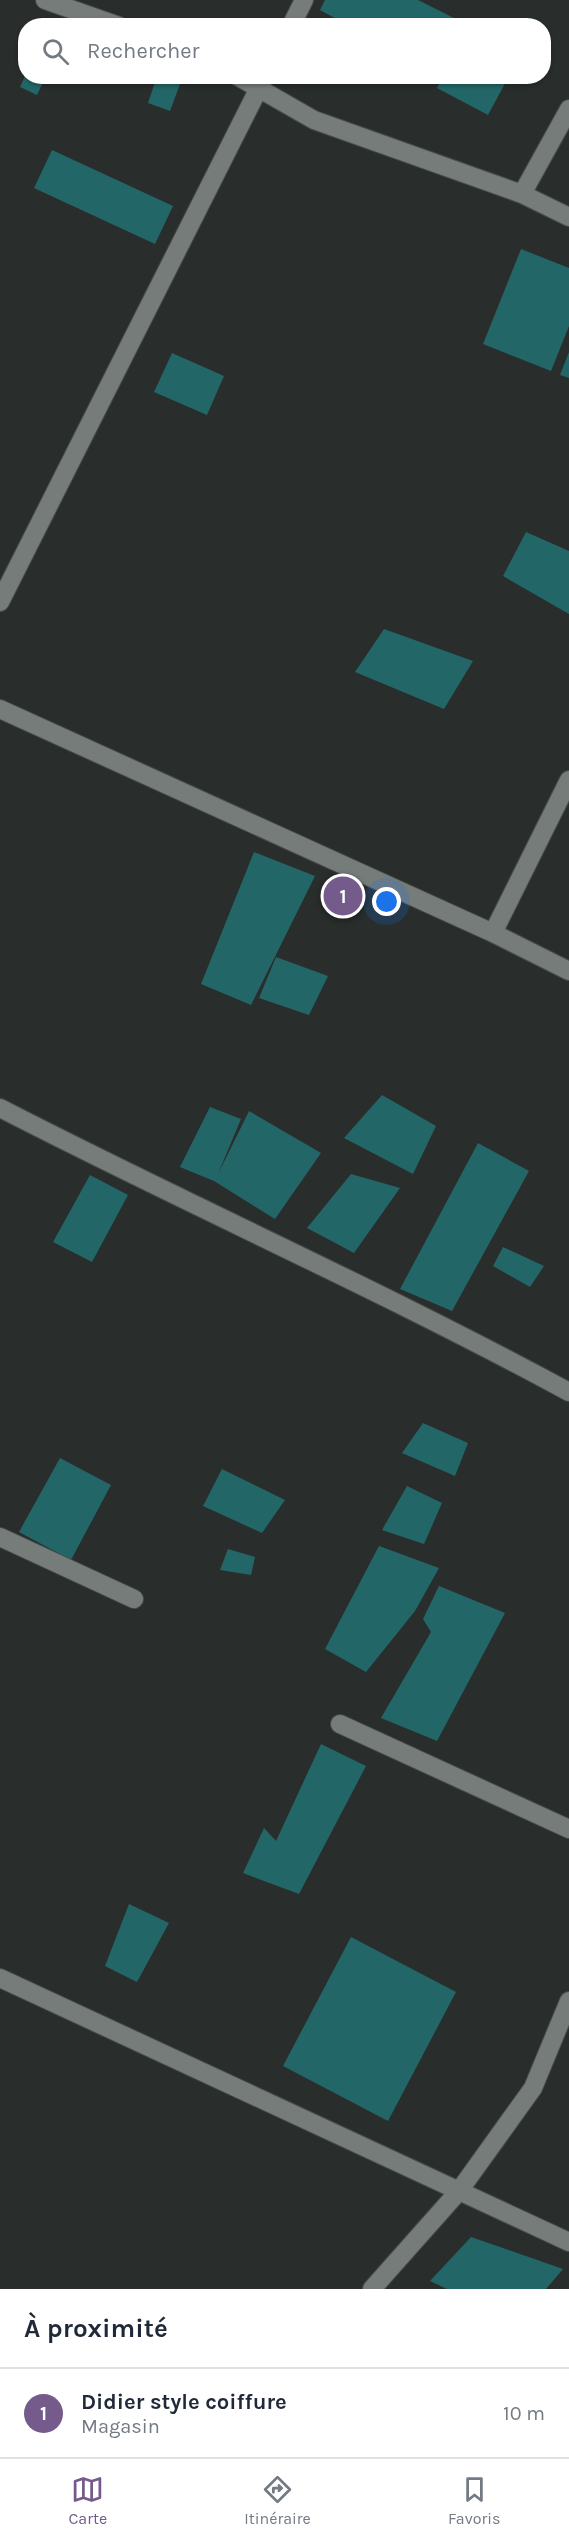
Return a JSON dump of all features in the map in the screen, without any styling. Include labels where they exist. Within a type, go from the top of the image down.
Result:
[{"type":"street","points":[[45,0],[96,18]]},
{"type":"street","points":[[295,18],[304,0]]},
{"type":"street","points":[[0,602],[261,84]]},
{"type":"street","points":[[265,84],[314,120],[522,194],[569,217]]},
{"type":"street","points":[[522,194],[569,109]]},
{"type":"street","points":[[0,709],[493,933],[569,971]]},
{"type":"street","points":[[493,933],[569,780]]},
{"type":"street","points":[[0,1108],[138,1179],[502,1355],[569,1392]]},
{"type":"street","points":[[0,1537],[134,1599]]},
{"type":"street","points":[[340,1724],[569,1829]]},
{"type":"street","points":[[0,1978],[569,2242]]},
{"type":"street","points":[[372,2289],[459,2191],[534,2088],[569,2001]]},
{"type":"building","points":[[325,0],[418,0],[454,18],[334,18],[320,10]]},
{"type":"building","points":[[21,84],[42,84],[37,95],[20,87]]},
{"type":"building","points":[[154,84],[180,84],[170,111],[148,103]]},
{"type":"building","points":[[439,84],[505,84],[488,115],[437,88]]},
{"type":"building","points":[[52,150],[173,206],[155,244],[34,188]]},
{"type":"building","points":[[521,249],[569,268],[569,326],[551,371],[483,344]]},
{"type":"building","points":[[569,352],[569,378],[560,375]]},
{"type":"building","points":[[172,353],[224,376],[207,415],[154,392]]},
{"type":"building","points":[[526,532],[569,551],[569,614],[503,576]]},
{"type":"building","points":[[384,629],[473,661],[444,709],[355,672]]},
{"type":"building","points":[[254,852],[315,876],[251,1005],[201,984]]},
{"type":"building","points":[[276,957],[328,976],[309,1015],[259,998]]},
{"type":"building","points":[[382,1095],[436,1126],[413,1174],[344,1138]]},
{"type":"building","points":[[210,1107],[241,1119],[218,1174],[249,1111],[321,1153],[275,1219],[214,1181],[180,1167]]},
{"type":"building","points":[[478,1143],[529,1171],[452,1311],[400,1289]]},
{"type":"building","points":[[351,1174],[400,1188],[354,1253],[307,1228]]},
{"type":"building","points":[[90,1175],[128,1195],[92,1262],[53,1242]]},
{"type":"building","points":[[503,1247],[544,1266],[530,1287],[493,1266]]},
{"type":"building","points":[[423,1423],[468,1443],[455,1476],[402,1453]]},
{"type":"building","points":[[60,1458],[111,1485],[71,1560],[19,1532]]},
{"type":"building","points":[[222,1469],[285,1500],[262,1533],[203,1506]]},
{"type":"building","points":[[407,1486],[442,1503],[424,1544],[382,1530]]},
{"type":"building","points":[[379,1546],[439,1568],[415,1611],[366,1672],[325,1649]]},
{"type":"building","points":[[228,1549],[255,1557],[251,1575],[220,1570]]},
{"type":"building","points":[[439,1586],[505,1613],[437,1741],[381,1718],[431,1632],[423,1619]]},
{"type":"building","points":[[321,1744],[366,1766],[299,1894],[243,1873],[264,1828],[276,1841]]},
{"type":"building","points":[[129,1904],[169,1923],[137,1982],[105,1966]]},
{"type":"building","points":[[351,1937],[456,1992],[388,2121],[283,2066]]},
{"type":"building","points":[[471,2237],[563,2269],[546,2289],[447,2289],[430,2281]]},
{"type":"place","name":"Didier style coiffure","points":[[343,896]]}]
